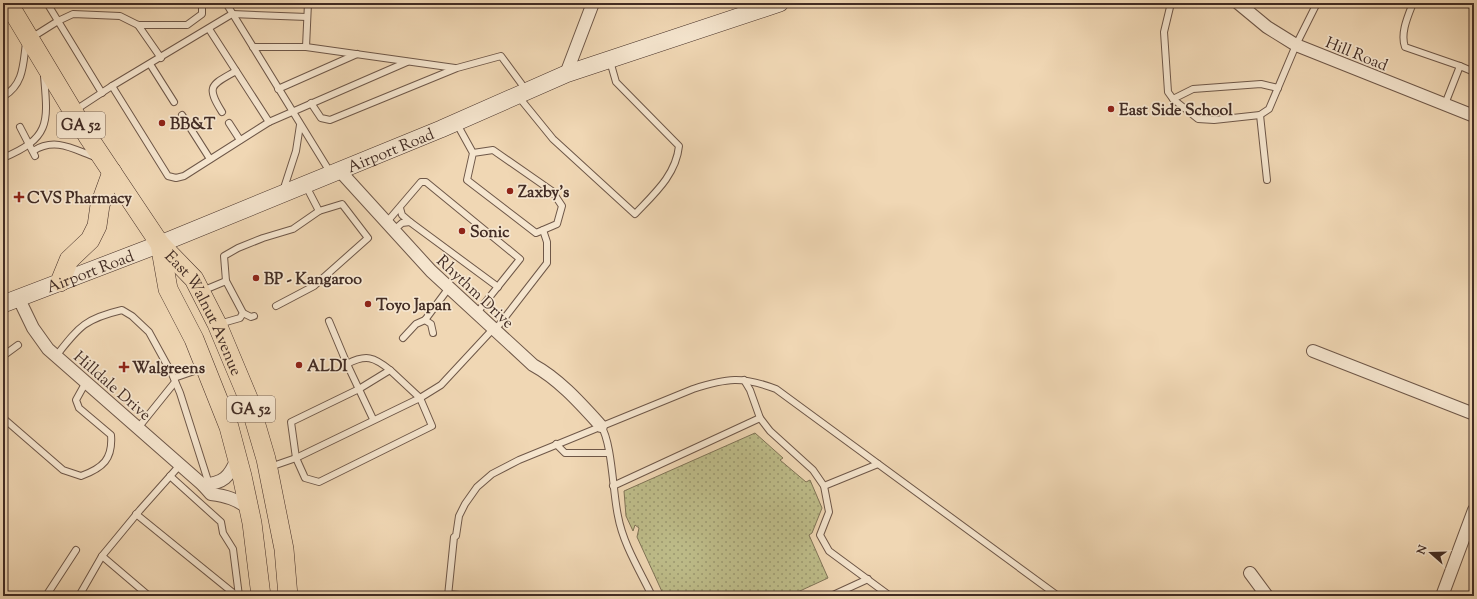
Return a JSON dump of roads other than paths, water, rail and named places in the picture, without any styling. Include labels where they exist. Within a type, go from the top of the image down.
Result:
[{"type":"main road","name":"East Walnut Avenue","points":[[8,3],[107,166],[160,244],[194,279],[217,324],[248,398],[268,468],[284,549],[288,596]]},
{"type":"main road","points":[[60,282],[69,260],[90,240],[96,226],[107,166]]},
{"type":"main road","name":"East Walnut Avenue","points":[[160,244],[168,289],[194,339],[229,427],[249,509],[261,596]]},
{"type":"street","points":[[566,74],[593,3]]},
{"type":"street","name":"Airport Road","points":[[10,301],[160,244],[456,122],[566,74],[780,3]]},
{"type":"street","name":"Hill Road","points":[[1238,3],[1267,27],[1296,45],[1474,116]]},
{"type":"street","name":"Rhythm Drive","points":[[335,172],[448,289],[533,366],[544,371],[581,404],[601,426]]},
{"type":"street","name":"Hilldale Drive","points":[[10,301],[33,328],[48,349],[180,465],[206,485],[211,494],[234,499],[249,509]]},
{"type":"street","points":[[1312,351],[1474,414]]},
{"type":"street","points":[[206,485],[227,478],[238,459]]},
{"type":"street","points":[[1442,596],[1474,510]]},
{"type":"street","points":[[1250,573],[1266,592],[1267,596]]},
{"type":"lane","points":[[47,3],[102,93]]},
{"type":"lane","points":[[226,3],[300,125],[335,172]]},
{"type":"lane","points":[[306,47],[308,3]]},
{"type":"lane","points":[[1171,3],[1164,32],[1168,92],[1173,99],[1198,119],[1214,120],[1260,116],[1269,110],[1296,45],[1317,3]]},
{"type":"lane","points":[[1413,3],[1406,23],[1403,41],[1405,47],[1474,72]]},
{"type":"lane","points":[[1465,3],[1474,6]]},
{"type":"lane","points":[[4,96],[12,91],[18,84],[29,37],[73,14],[120,16],[138,25],[188,25],[202,14],[202,6]]},
{"type":"lane","points":[[73,112],[112,86],[232,14],[307,17]]},
{"type":"lane","points":[[138,25],[160,58]]},
{"type":"lane","points":[[209,29],[269,122]]},
{"type":"lane","points":[[253,48],[306,47],[457,68]]},
{"type":"lane","points":[[278,89],[357,54]]},
{"type":"lane","points":[[312,103],[321,118],[330,120],[457,68],[501,56],[522,93],[552,139],[635,214],[658,189],[674,167],[678,158],[679,146],[616,82],[609,60]]},
{"type":"lane","points":[[3,158],[30,144],[45,125],[47,113],[43,61]]},
{"type":"lane","points":[[112,86],[168,176],[176,178],[184,176],[269,122],[407,62]]},
{"type":"lane","points":[[150,64],[174,102]]},
{"type":"lane","points":[[1445,104],[1460,66]]},
{"type":"lane","points":[[222,112],[212,96],[211,91],[216,83],[236,70]]},
{"type":"lane","points":[[1173,99],[1192,89],[1262,84],[1278,88]]},
{"type":"lane","points":[[182,115],[210,159]]},
{"type":"lane","points":[[1260,116],[1267,180]]},
{"type":"lane","points":[[456,122],[473,153],[467,180],[536,233],[557,224],[562,206],[552,191],[493,150],[473,153]]},
{"type":"lane","points":[[230,123],[240,140]]},
{"type":"lane","points":[[282,194],[296,151],[300,125]]},
{"type":"lane","points":[[20,127],[34,153],[42,146],[55,143],[107,166]]},
{"type":"lane","points":[[389,227],[400,208],[421,182],[426,182],[492,234],[520,259],[476,314]]},
{"type":"lane","points":[[306,184],[319,211]]},
{"type":"lane","points":[[254,316],[251,317],[242,314],[226,281],[224,256],[238,248],[263,238],[293,229],[319,211],[342,204],[368,238],[314,286],[276,306]]},
{"type":"lane","points":[[400,208],[402,215],[410,222],[498,287]]},
{"type":"lane","points":[[389,227],[410,222]]},
{"type":"lane","points":[[268,468],[296,458],[373,419],[420,398],[441,385],[493,329],[499,325],[547,263],[547,242],[543,230]]},
{"type":"lane","points":[[200,292],[226,281]]},
{"type":"lane","points":[[403,338],[416,324],[425,320],[448,289]]},
{"type":"lane","points":[[56,356],[84,323],[103,314],[122,310],[132,316],[149,332],[175,380],[206,485]]},
{"type":"lane","points":[[217,324],[240,318],[242,314]]},
{"type":"lane","points":[[425,320],[430,324],[433,333]]},
{"type":"lane","points":[[329,321],[373,419]]},
{"type":"lane","points":[[3,356],[18,345]]},
{"type":"lane","points":[[347,364],[360,358],[377,359],[390,370],[420,398],[432,426],[319,482],[306,478],[296,458],[291,422],[359,389],[390,370]]},
{"type":"lane","points":[[138,428],[175,380],[206,367]]},
{"type":"lane","points":[[471,596],[448,595],[454,537],[456,536],[459,516],[468,498],[476,487],[492,474],[519,460],[556,444],[699,387],[721,380],[744,380],[776,389],[1058,596]]},
{"type":"lane","points":[[744,380],[750,390],[760,418],[770,431],[813,470],[824,486],[829,512],[820,535],[829,551],[890,596]]},
{"type":"lane","points":[[3,418],[63,470],[81,476],[95,471],[106,461],[112,449],[111,435],[79,408],[76,400],[86,382]]},
{"type":"lane","points":[[613,486],[760,418]]},
{"type":"lane","points":[[601,426],[608,441],[613,486],[621,530],[652,596]]},
{"type":"lane","points":[[556,444],[565,453],[609,453]]},
{"type":"lane","points":[[824,486],[878,464]]},
{"type":"lane","points":[[79,596],[102,556],[136,514],[180,465]]},
{"type":"lane","points":[[170,476],[221,522],[223,533],[233,549],[238,596]]},
{"type":"lane","points":[[136,514],[238,596]]},
{"type":"lane","points":[[46,596],[76,550]]},
{"type":"lane","points":[[102,556],[150,596]]},
{"type":"lane","points":[[831,596],[841,594],[868,579]]},
{"type":"place","name":"East Side School","points":[[1111,109]]},
{"type":"place","name":"BB&T","points":[[162,123]]},
{"type":"place","name":"Zaxby's","points":[[510,191]]},
{"type":"place","name":"CVS Pharmacy","points":[[19,197]]},
{"type":"place","name":"Sonic","points":[[462,231]]},
{"type":"place","name":"BP - Kangaroo","points":[[256,278]]},
{"type":"place","name":"Toyo Japan","points":[[368,304]]},
{"type":"place","name":"ALDI","points":[[299,365]]},
{"type":"place","name":"Walgreens","points":[[124,367]]}]
